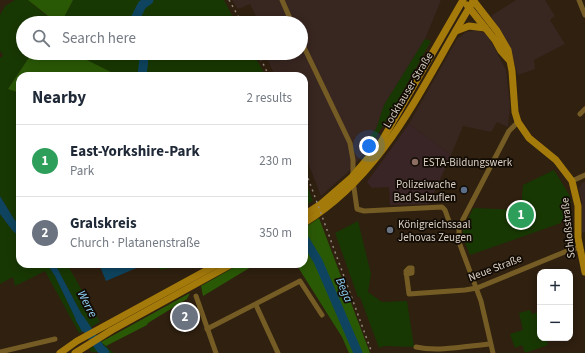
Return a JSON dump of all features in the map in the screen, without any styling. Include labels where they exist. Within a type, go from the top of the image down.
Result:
[{"type":"main road","name":"Schloßstraße","points":[[463,0],[509,60]]},
{"type":"main road","name":"Lockhauser Straße","points":[[308,220],[337,200],[353,186],[379,156],[463,0]]},
{"type":"main road","name":"Schloßstraße","points":[[473,0],[508,50],[513,76],[515,112],[518,122],[529,138],[556,160],[572,180],[578,206],[580,247],[585,272]]},
{"type":"main road","name":"Lockhauser Straße","points":[[308,213],[351,178],[398,121],[456,31],[473,0]]},
{"type":"main road","points":[[456,31],[469,26],[485,28]]},
{"type":"main road","points":[[75,353],[110,328],[185,286],[212,268]]},
{"type":"main road","points":[[195,280],[223,268]]},
{"type":"main road","points":[[60,353],[78,341],[110,328]]},
{"type":"street","points":[[282,0],[289,16]]},
{"type":"street","points":[[579,0],[585,15]]},
{"type":"street","points":[[308,56],[350,143],[353,160],[356,206],[360,210],[442,207],[445,210],[450,224],[459,227]]},
{"type":"street","points":[[580,114],[585,109]]},
{"type":"street","points":[[492,353],[477,288],[459,242],[459,227],[509,131],[518,122]]},
{"type":"street","points":[[572,180],[585,176]]},
{"type":"street","name":"Neue Straße","points":[[406,274],[409,294],[465,290],[477,288],[580,247]]},
{"type":"street","points":[[207,329],[300,281],[322,315]]},
{"type":"street","points":[[196,296],[216,353]]},
{"type":"street","points":[[256,305],[278,353]]},
{"type":"street","points":[[0,352],[55,339]]},
{"type":"street","points":[[416,347],[422,349],[454,348],[490,344]]},
{"type":"shaded area","points":[[232,0],[441,0],[425,39],[384,105],[376,129],[367,140],[371,145],[348,172],[321,196],[308,162],[308,72],[273,72],[268,60],[308,60],[308,16],[256,16],[250,4],[238,9]]},
{"type":"shaded area","points":[[516,0],[545,0],[555,16],[550,20],[565,44],[534,60],[535,69],[518,75],[509,46],[491,16]]},
{"type":"shaded area","points":[[477,30],[487,34],[506,70],[510,106],[508,127],[497,122],[491,132],[463,126],[451,155],[409,124],[457,39],[466,32]]},
{"type":"shaded area","name":"ESTA-Bildungswerk","points":[[409,124],[451,155],[429,204],[390,205],[389,187],[372,188],[367,182]]},
{"type":"shaded area","points":[[585,182],[585,232],[582,233],[582,203],[579,189],[582,183]]},
{"type":"green space","points":[[15,0],[28,0],[47,16],[16,16],[16,60],[27,60],[19,72],[16,72],[16,77],[8,89],[16,92],[16,221],[0,196],[0,57],[1,58],[3,55],[0,51],[0,15],[5,6]]},
{"type":"green space","points":[[28,0],[73,0],[65,16],[48,16]]},
{"type":"green space","points":[[73,0],[224,0],[232,16],[65,16]]},
{"type":"green space","points":[[425,39],[431,41],[371,145],[367,140],[376,129],[384,105]]},
{"type":"green space","points":[[27,60],[87,60],[111,72],[19,72]]},
{"type":"green space","points":[[87,60],[257,60],[264,72],[111,72]]},
{"type":"green space","points":[[16,77],[16,92],[8,89]]},
{"type":"green space","points":[[554,170],[570,196],[572,220],[561,221],[561,223],[470,255],[463,238],[463,230],[473,208],[521,210],[523,185]]},
{"type":"green space","points":[[308,188],[313,201],[308,204]]},
{"type":"green space","points":[[0,214],[16,234],[16,268],[50,268],[82,332],[79,333],[45,271],[15,286],[13,277],[0,284]]},
{"type":"green space","points":[[319,218],[370,353],[349,353],[342,337],[299,268],[308,268],[308,225]]},
{"type":"green space","points":[[358,221],[371,274],[368,292],[382,302],[407,301],[414,347],[384,346],[379,348],[360,297],[358,297],[335,233]]},
{"type":"green space","points":[[57,268],[69,268],[100,322],[89,328]]},
{"type":"green space","points":[[159,268],[171,268],[160,270]]},
{"type":"green space","points":[[233,268],[249,268],[203,296],[201,286]]},
{"type":"green space","points":[[190,293],[187,299],[147,325],[106,346],[101,342]]},
{"type":"green space","points":[[530,310],[532,314],[537,313],[537,341],[547,341],[548,345],[525,353],[522,345],[515,348],[510,334],[523,330],[519,313]]},
{"type":"green space","points":[[101,342],[114,353],[92,352],[89,349]]},
{"type":"water","points":[[0,196],[16,221],[16,234],[12,230],[0,214]]},
{"type":"water","points":[[50,268],[57,268],[89,328],[82,332]]},
{"type":"water","points":[[101,268],[137,268],[106,281]]},
{"type":"waterway","name":"Bega","points":[[136,16],[142,5],[149,0]]},
{"type":"waterway","name":"Bega","points":[[142,72],[144,60]]},
{"type":"waterway","name":"Bega","points":[[308,245],[318,261],[358,353]]},
{"type":"waterway","name":"Werre","points":[[80,319],[105,353]]},
{"type":"railway","points":[[229,0],[238,16]]},
{"type":"railway","points":[[261,60],[267,72]]},
{"type":"railway","points":[[308,178],[372,353]]},
{"type":"place","name":"ESTA-Bildungswerk","points":[[415,162]]},
{"type":"place","name":"Polizeiwache Bad Salzuflen","points":[[464,190]]},
{"type":"place","name":"East-Yorkshire-Park","points":[[521,215]]},
{"type":"place","name":"Königreichssaal Jehovas Zeugen","points":[[390,230]]},
{"type":"place","name":"Gralskreis","points":[[185,317]]}]
